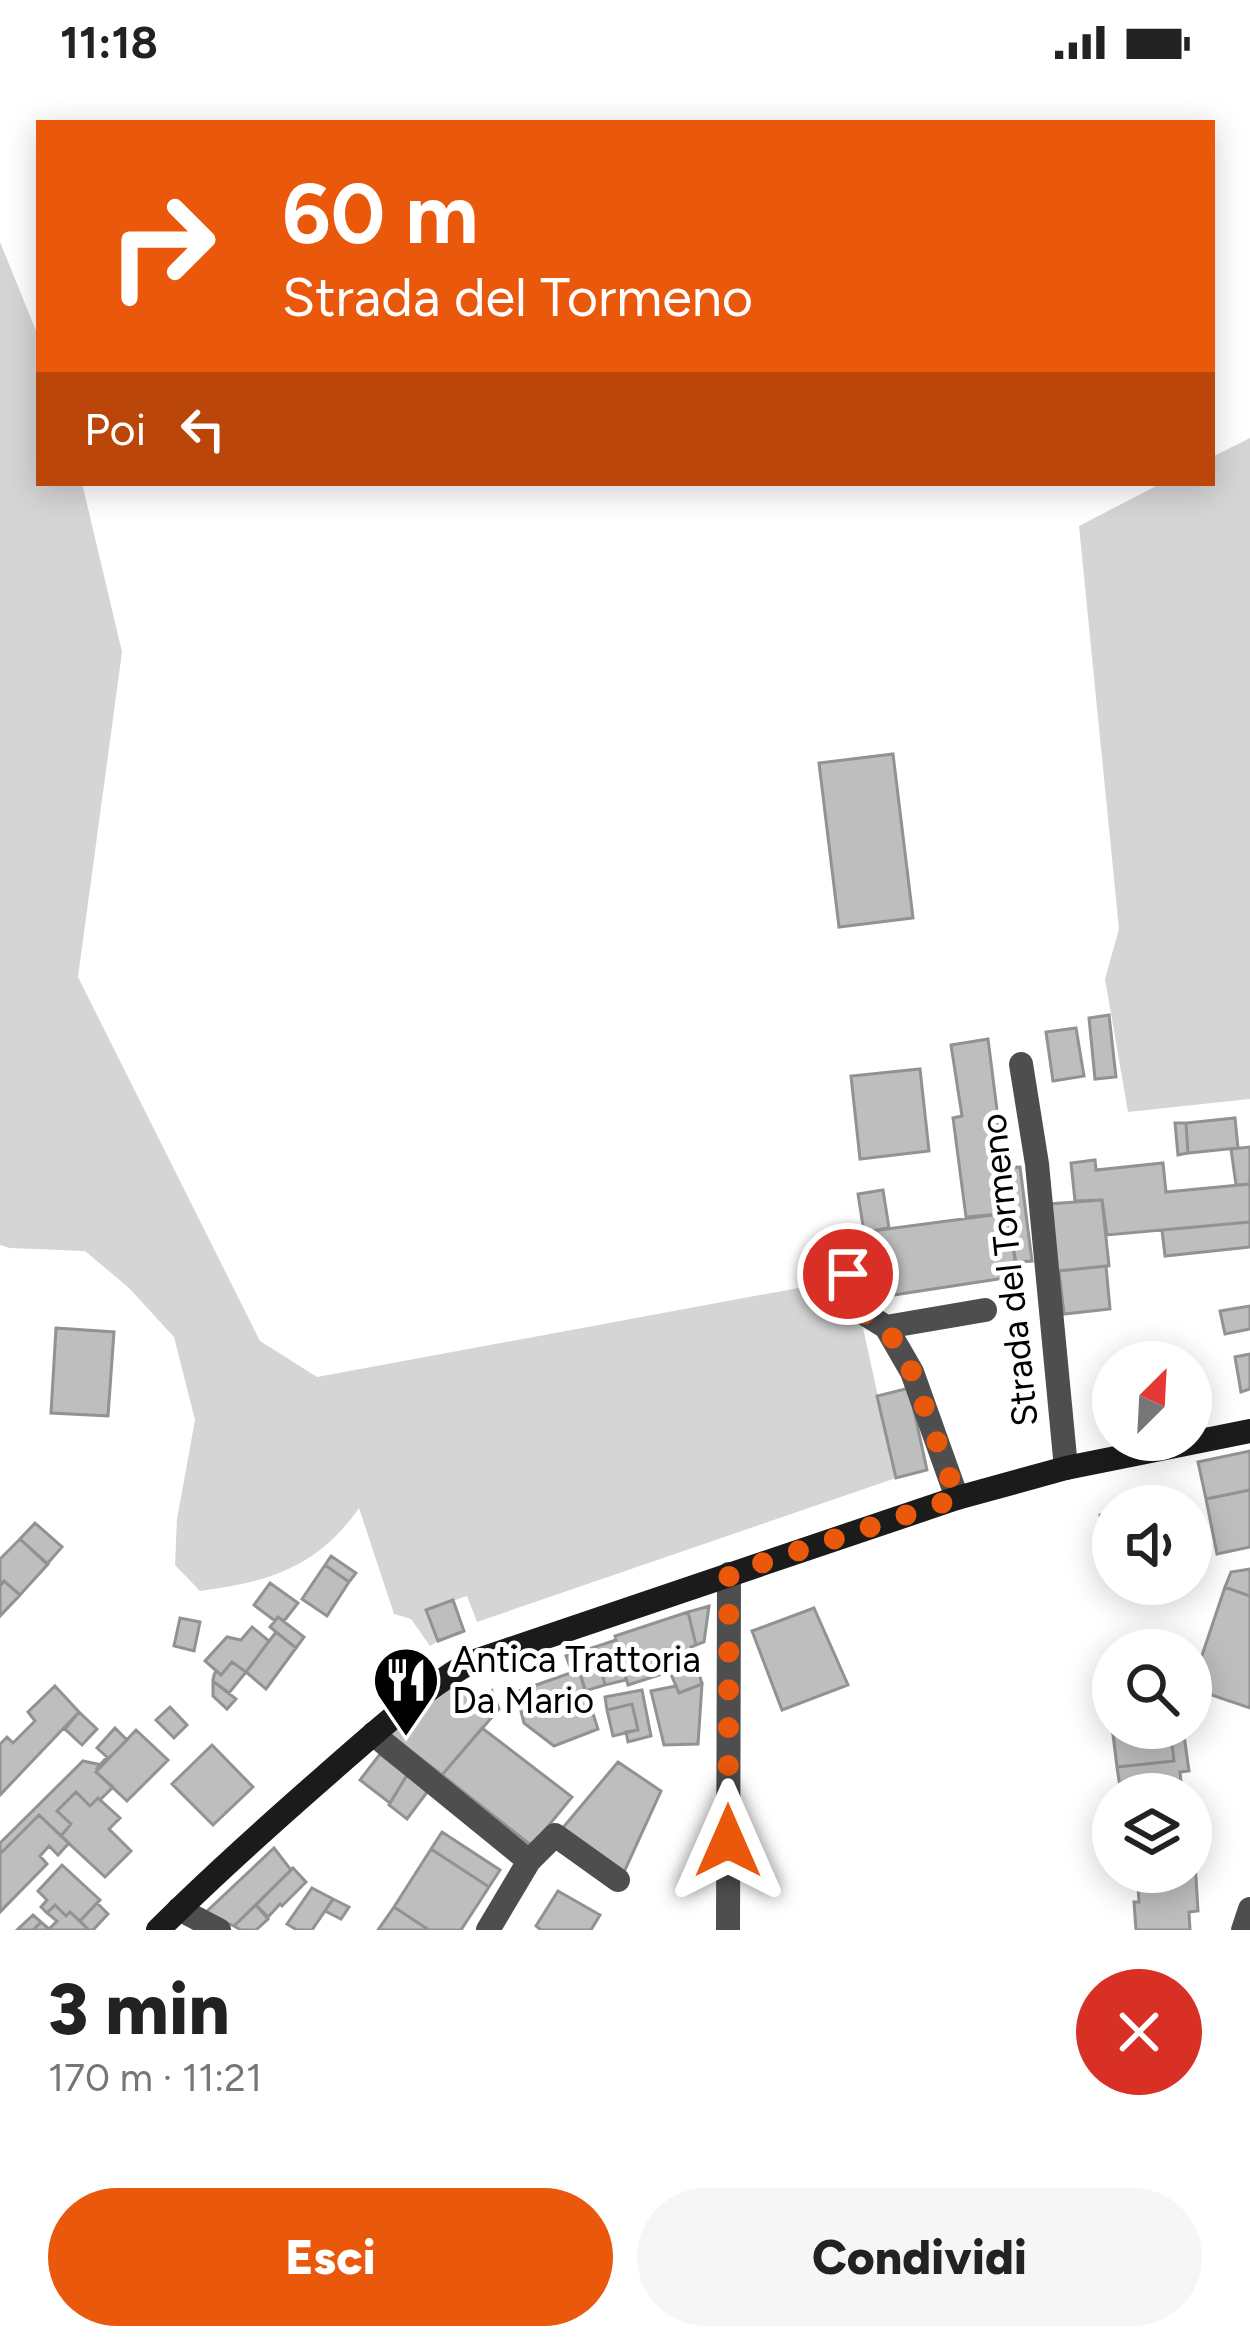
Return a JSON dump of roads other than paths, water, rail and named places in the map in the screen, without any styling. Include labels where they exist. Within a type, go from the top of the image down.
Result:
[{"type":"street","name":"Strada del Tormeno","points":[[1022,1064],[1037,1164],[1066,1468]]},
{"type":"street","points":[[848,1274],[857,1309],[886,1327],[912,1372],[957,1498]]},
{"type":"street","name":"Strada del Tormeno","points":[[886,1327],[986,1310]]},
{"type":"street","name":"Strada del Tormeno","points":[[158,1930],[373,1734],[427,1688],[469,1663],[957,1498],[1066,1468],[1250,1431]]},
{"type":"street","points":[[728,1930],[729,1574]]},
{"type":"street","points":[[373,1734],[529,1861]]},
{"type":"street","points":[[488,1930],[529,1861],[555,1835],[618,1880]]},
{"type":"street","points":[[1243,1930],[1250,1909]]},
{"type":"street","points":[[179,1910],[219,1930]]},
{"type":"place","name":"Antica Trattoria Da Mario","points":[[406,1739]]}]
